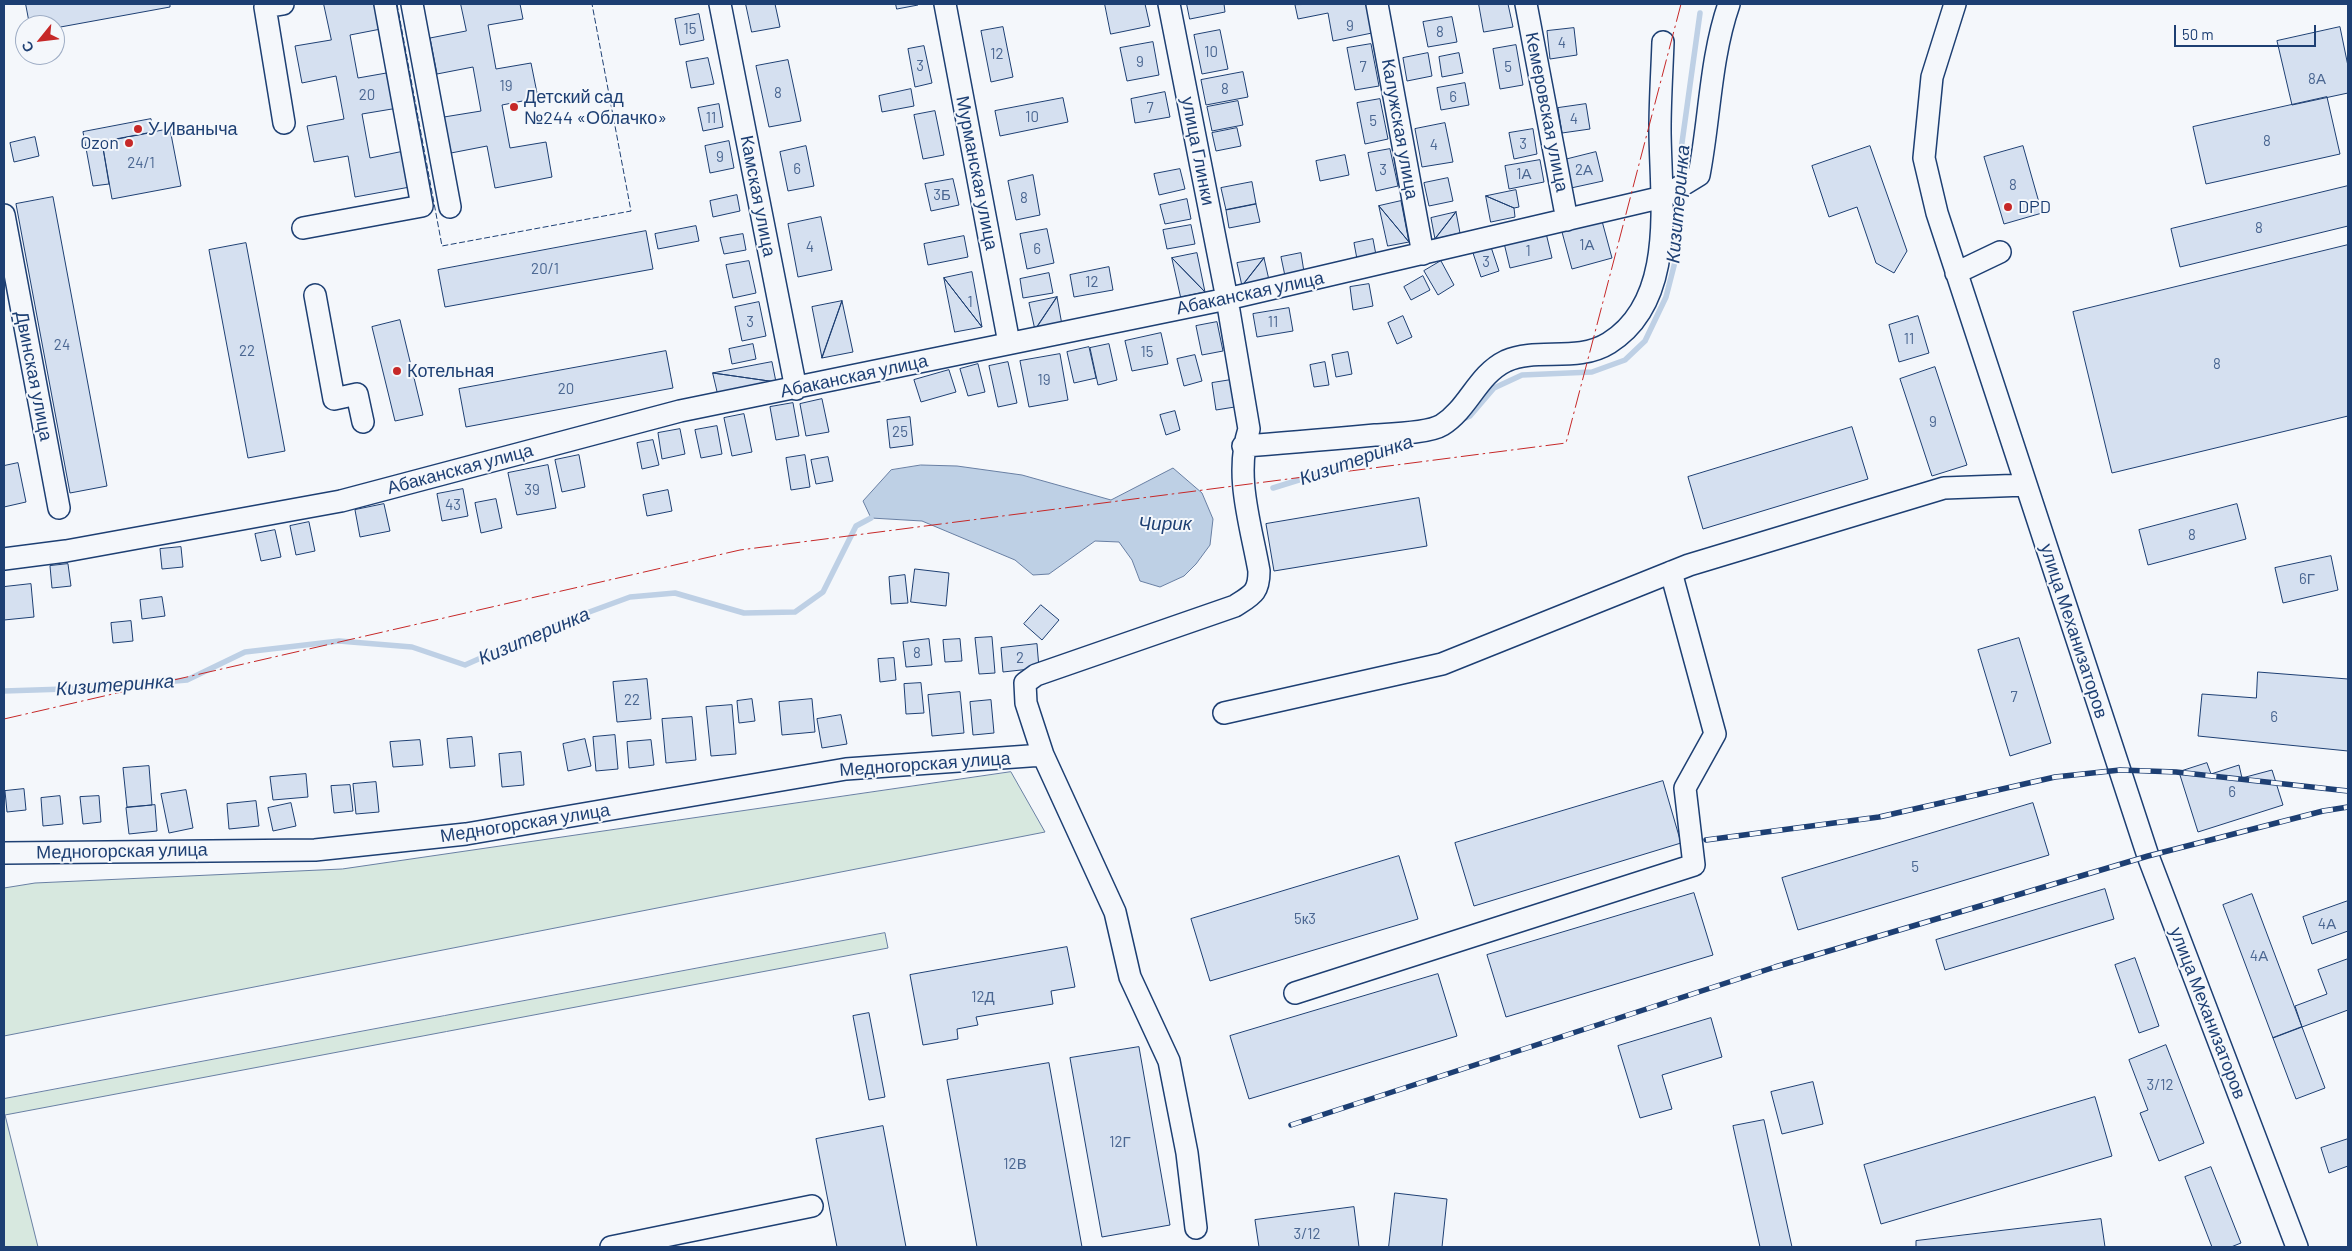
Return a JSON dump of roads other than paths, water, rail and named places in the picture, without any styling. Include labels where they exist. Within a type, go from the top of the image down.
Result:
[{"type":"street","points":[[283,4],[265,7],[284,123]]},
{"type":"street","points":[[303,228],[422,206],[385,4]]},
{"type":"street","points":[[412,4],[450,207]]},
{"type":"street","name":"Камская улица","points":[[720,4],[796,389]]},
{"type":"street","name":"Мурманская улица","points":[[945,4],[1009,343]]},
{"type":"street","name":"улица Глинки","points":[[1043,755],[1026,703],[1025,683],[1036,676],[1236,606],[1255,593],[1259,583],[1259,571],[1242,476],[1243,446],[1249,429],[1227,299],[1169,4]]},
{"type":"street","name":"Калужская улица","points":[[1377,4],[1423,254]]},
{"type":"street","name":"Кемеровская улица","points":[[1526,4],[1567,220]]},
{"type":"street","name":"Абаканская улица","points":[[4,559],[66,551],[340,501],[680,410],[796,389],[1227,299],[1663,197],[1699,175],[1705,144],[1713,68],[1729,4]]},
{"type":"street","name":"улица Механизаторов","points":[[1955,4],[1932,77],[1924,158],[1937,213],[2148,856],[2297,1247]]},
{"type":"street","points":[[1243,446],[1410,433],[1441,426],[1459,410],[1489,371],[1508,360],[1532,356],[1572,355],[1609,344],[1631,325],[1644,306],[1657,271],[1663,197],[1660,130],[1663,42]]},
{"type":"street","name":"Двинская улица","points":[[4,215],[59,508]]},
{"type":"street","points":[[1956,273],[2000,252]]},
{"type":"street","points":[[315,295],[334,399],[357,394],[363,422]]},
{"type":"street","points":[[1224,714],[1442,664],[1671,572],[1944,488],[2026,485]]},
{"type":"street","points":[[1295,993],[1694,865],[1685,788],[1715,734],[1671,572]]},
{"type":"street","points":[[1043,755],[1115,912],[1130,977],[1169,1061],[1187,1153],[1196,1228]]},
{"type":"street","name":"Медногорская улица","points":[[4,853],[315,850],[466,834],[846,769],[1043,755]]},
{"type":"street","points":[[611,1247],[812,1206]]},
{"type":"water","name":"Чирик","points":[[921,465],[957,466],[1022,475],[1111,500],[1173,468],[1202,493],[1213,519],[1210,545],[1184,576],[1160,587],[1140,581],[1132,560],[1119,542],[1095,541],[1049,574],[1033,575],[1015,560],[922,521],[871,518],[863,501],[891,470]]},
{"type":"waterway","name":"Кизитеринка","points":[[1680,180],[1680,157],[1700,13]]},
{"type":"waterway","name":"Кизитеринка","points":[[1461,420],[1470,416],[1494,388],[1522,375],[1592,372],[1625,360],[1645,341],[1666,297],[1676,258],[1680,192]]},
{"type":"waterway","name":"Кизитеринка","points":[[1273,488],[1389,452],[1413,441]]},
{"type":"waterway","name":"Кизитеринка","points":[[4,691],[96,688],[187,680],[245,652],[339,641],[412,647],[465,665],[562,622],[630,597],[675,593],[744,613],[795,612],[823,592],[856,526],[871,518]]},
{"type":"railway","points":[[1706,840],[1879,817],[2055,777],[2120,770],[2176,772],[2348,791]]},
{"type":"railway","points":[[1291,1125],[1775,967],[2148,856],[2323,811],[2348,807]]},
{"type":"place","name":"Детский сад №244 «Облачко»","points":[[514,107]]},
{"type":"place","name":"У Иваныча","points":[[138,129]]},
{"type":"place","name":"Ozon","points":[[129,143]]},
{"type":"place","name":"DPD","points":[[2008,207]]},
{"type":"place","name":"Котельная","points":[[397,371]]}]
